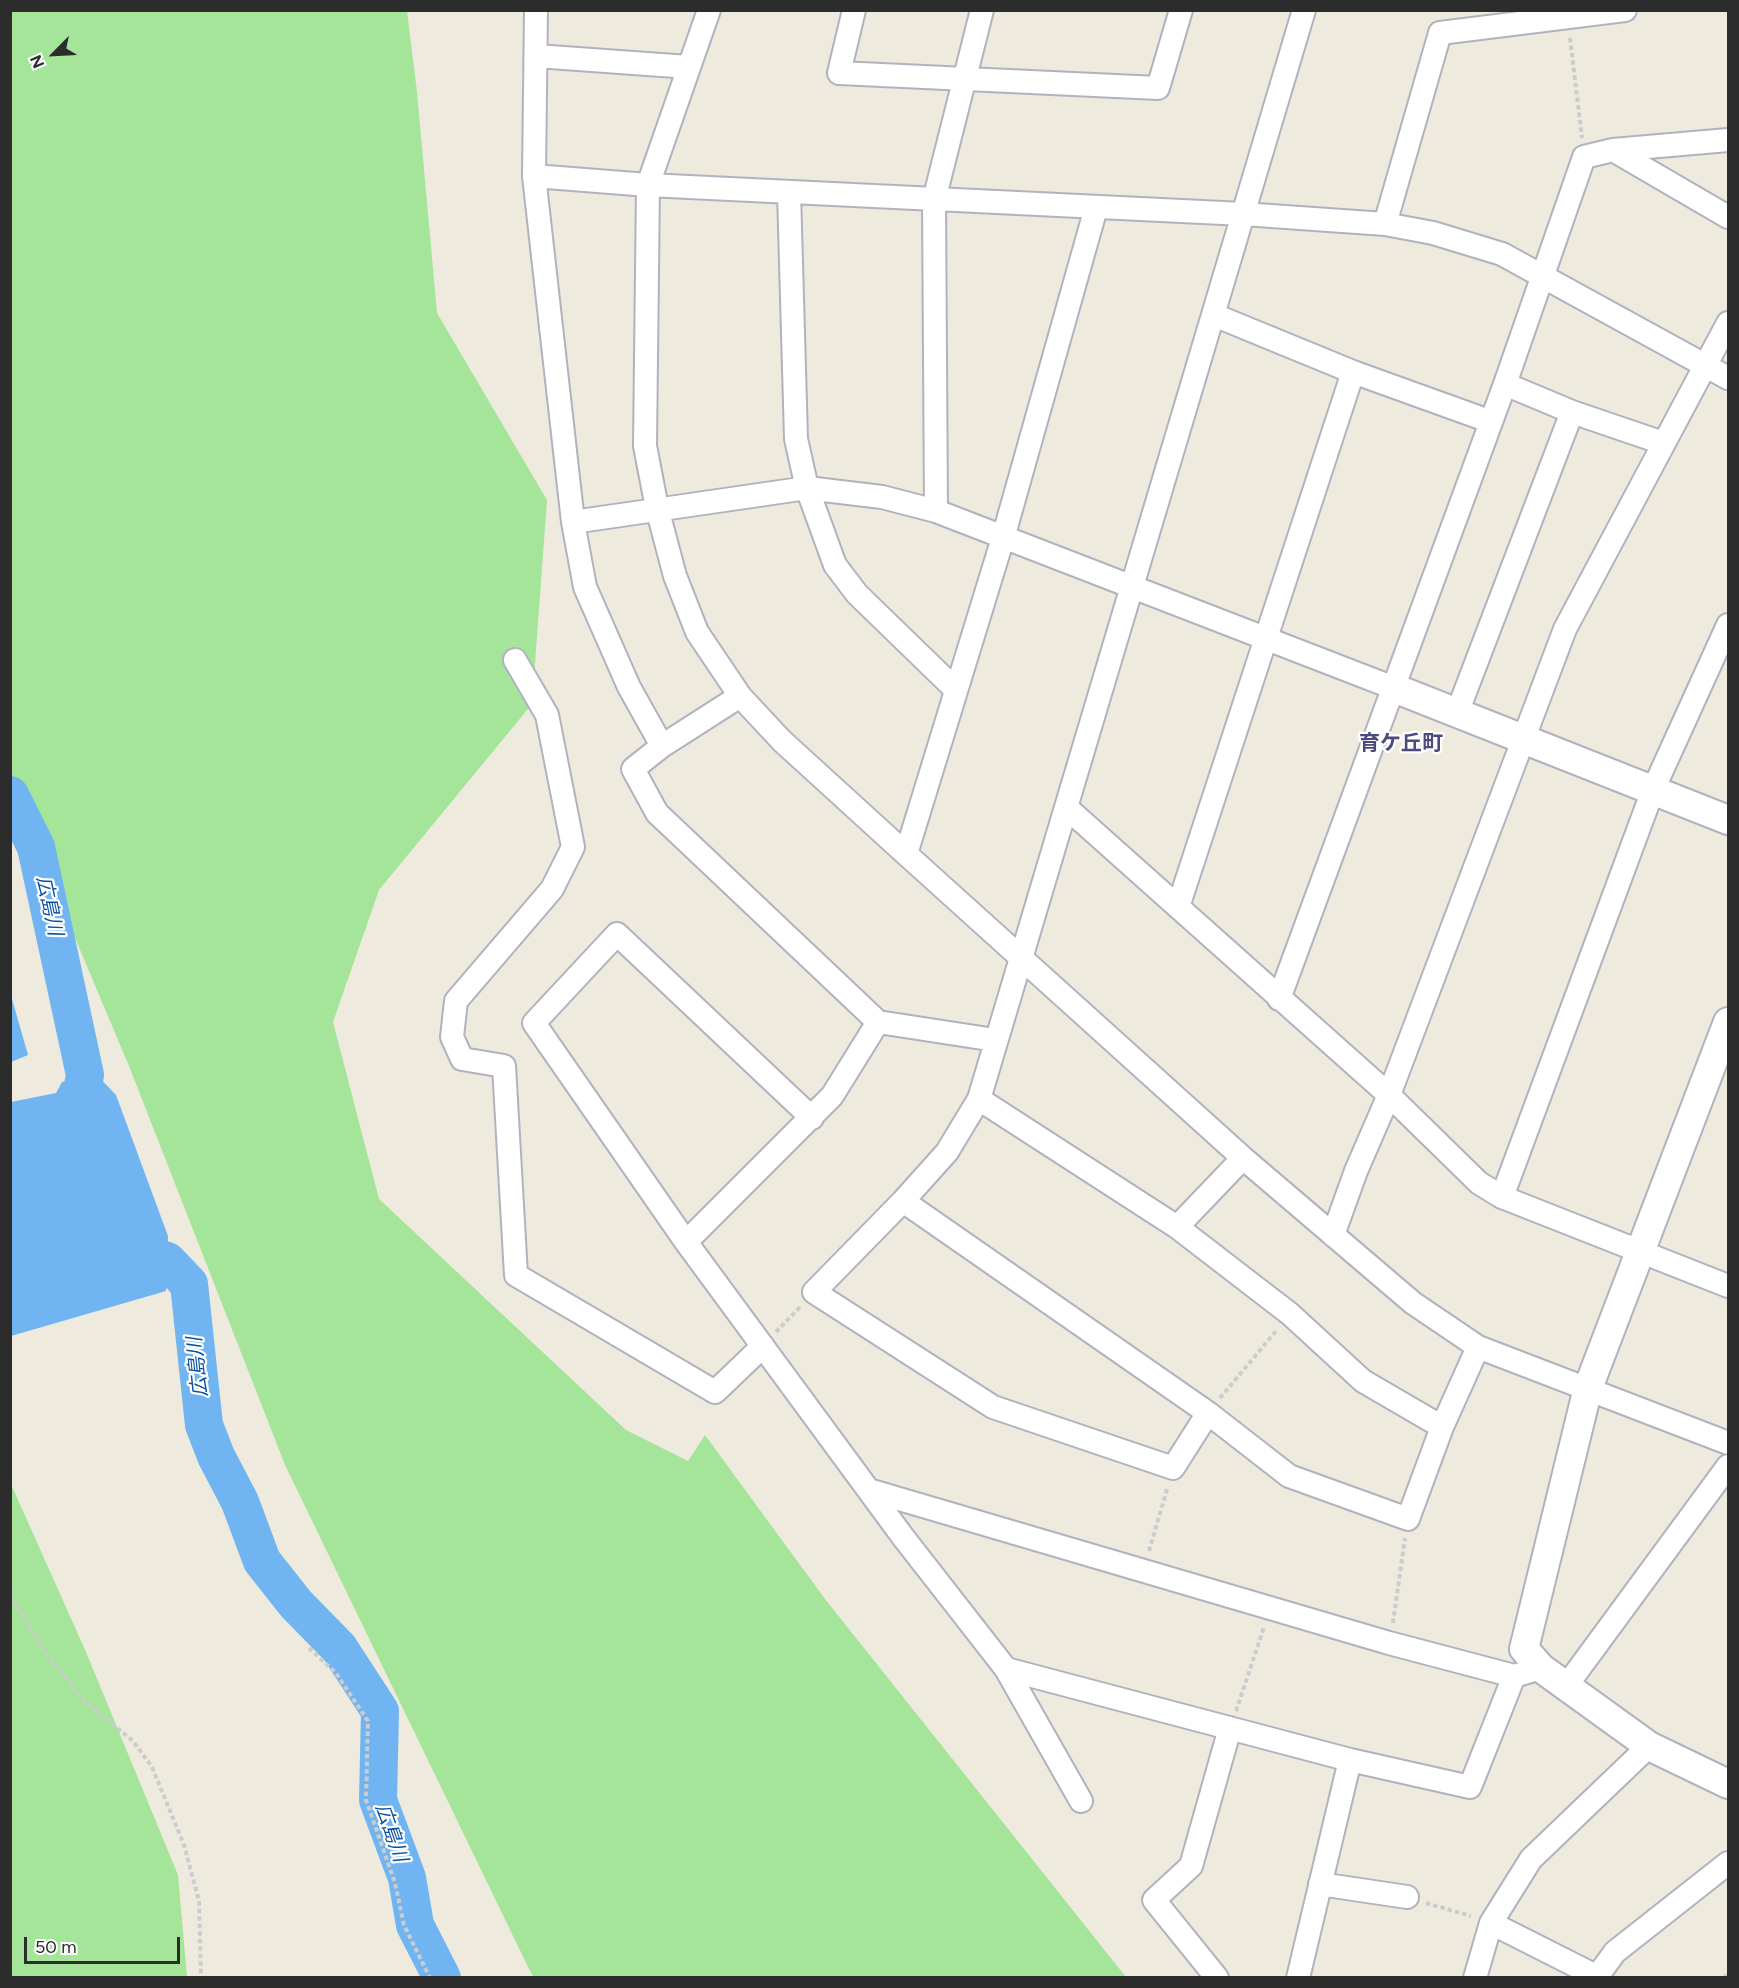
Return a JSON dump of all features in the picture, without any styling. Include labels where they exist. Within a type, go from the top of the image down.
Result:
[{"type":"street","points":[[536,10],[534,176],[573,522],[585,587],[628,687],[662,746]]},
{"type":"street","points":[[709,10],[648,185],[645,447],[657,508],[675,576],[697,632],[740,696],[782,741],[1243,1158],[1413,1303],[1478,1347],[1728,1443]]},
{"type":"street","points":[[854,10],[839,73],[1158,88],[1181,10]]},
{"type":"street","points":[[936,511],[934,200],[982,10]]},
{"type":"street","points":[[1208,1413],[1173,1468],[993,1407],[814,1292],[903,1201],[947,1152],[979,1099],[1304,10]]},
{"type":"street","points":[[1385,224],[1440,33],[1625,10]]},
{"type":"street","points":[[536,56],[689,66]]},
{"type":"street","points":[[1279,999],[1395,688],[1584,157],[1613,150],[1728,140]]},
{"type":"street","points":[[1613,150],[1728,217]]},
{"type":"street","points":[[534,176],[648,185],[1243,214],[1385,224],[1433,233],[1502,254],[1543,274],[1728,378]]},
{"type":"street","points":[[789,192],[796,439],[807,488],[836,565],[857,594],[956,690]]},
{"type":"street","points":[[906,854],[1003,538],[1096,208]]},
{"type":"street","points":[[1214,315],[1353,372],[1490,421]]},
{"type":"street","points":[[1333,1235],[1356,1171],[1389,1095],[1565,630],[1728,323]]},
{"type":"street","points":[[1178,907],[1264,638],[1353,372]]},
{"type":"street","points":[[1505,384],[1572,412],[1663,443]]},
{"type":"street","points":[[1457,713],[1572,412]]},
{"type":"street","points":[[573,522],[807,488],[882,497],[936,511],[1395,688],[1728,820]]},
{"type":"street","points":[[1502,1197],[1653,790],[1728,625]]},
{"type":"street","points":[[515,660],[548,715],[573,847],[552,889],[456,1001],[452,1038],[462,1059],[504,1066],[516,1275],[715,1392],[763,1346]]},
{"type":"street","points":[[740,696],[662,746],[633,769],[657,813],[878,1022],[995,1041]]},
{"type":"street","points":[[1067,808],[1389,1095],[1479,1183],[1502,1197],[1728,1286]]},
{"type":"street","points":[[812,1118],[617,934],[534,1023],[686,1242],[872,1491],[903,1537],[1006,1669],[1081,1801]]},
{"type":"street","points":[[686,1242],[832,1096],[878,1022]]},
{"type":"street","points":[[1006,1669],[1350,1760],[1470,1787],[1528,1672],[1524,1649],[1588,1388],[1728,1022]]},
{"type":"street","points":[[979,1099],[1177,1227],[1290,1314],[1363,1381],[1442,1427]]},
{"type":"street","points":[[1177,1227],[1243,1158]]},
{"type":"street","points":[[903,1201],[1208,1413],[1289,1476],[1408,1520],[1442,1427],[1478,1347]]},
{"type":"street","points":[[1567,1685],[1728,1466]]},
{"type":"street","points":[[872,1491],[1389,1643],[1528,1672],[1567,1685],[1602,1714],[1649,1746],[1728,1784]]},
{"type":"street","points":[[1217,1977],[1154,1900],[1191,1866],[1230,1728]]},
{"type":"street","points":[[1475,1977],[1491,1923],[1531,1859],[1649,1746]]},
{"type":"street","points":[[1298,1977],[1350,1760]]},
{"type":"street","points":[[1491,1923],[1596,1977],[1615,1952],[1728,1863]]},
{"type":"street","points":[[1320,1884],[1407,1898]]},
{"type":"path","points":[[1568,18],[1584,157]]},
{"type":"path","points":[[763,1346],[814,1292]]},
{"type":"path","points":[[1208,1413],[1290,1314]]},
{"type":"path","points":[[1144,1571],[1173,1468]]},
{"type":"path","points":[[1389,1643],[1408,1520]]},
{"type":"path","points":[[10,1595],[49,1657],[84,1701],[132,1741],[152,1767],[184,1845],[199,1901],[201,1977]]},
{"type":"path","points":[[1230,1728],[1270,1609]]},
{"type":"path","points":[[309,1648],[336,1673],[368,1721],[366,1800],[395,1882],[404,1925],[430,1977]]},
{"type":"path","points":[[1407,1898],[1491,1923]]},
{"type":"path","points":[[1724,1977],[1728,1973]]},
{"type":"green space","points":[[10,11],[407,11],[417,92],[437,313],[547,500],[532,704],[379,890],[333,1022],[379,1199],[626,1430],[688,1461],[705,1435],[825,1599],[1126,1977],[535,1978],[531,1973],[285,1465],[129,1066],[11,786]]},
{"type":"green space","points":[[10,1482],[86,1652],[178,1875],[187,1977],[11,1977]]},
{"type":"water","points":[[10,992],[28,1055],[11,1062],[10,1062]]},
{"type":"water","points":[[95,1073],[116,1095],[168,1236],[166,1291],[11,1336],[11,1102],[56,1093],[62,1082]]},
{"type":"waterway","name":"広島川","points":[[10,795],[36,847],[85,1075],[76,1124]]},
{"type":"waterway","name":"広島川","points":[[120,1247],[167,1261],[189,1284],[204,1425],[216,1456],[240,1502],[262,1561],[296,1604],[339,1648],[380,1711],[378,1800],[407,1878],[415,1925],[442,1978]]},
{"type":"district","name":"育ケ丘町","points":[[1401,744]]}]
